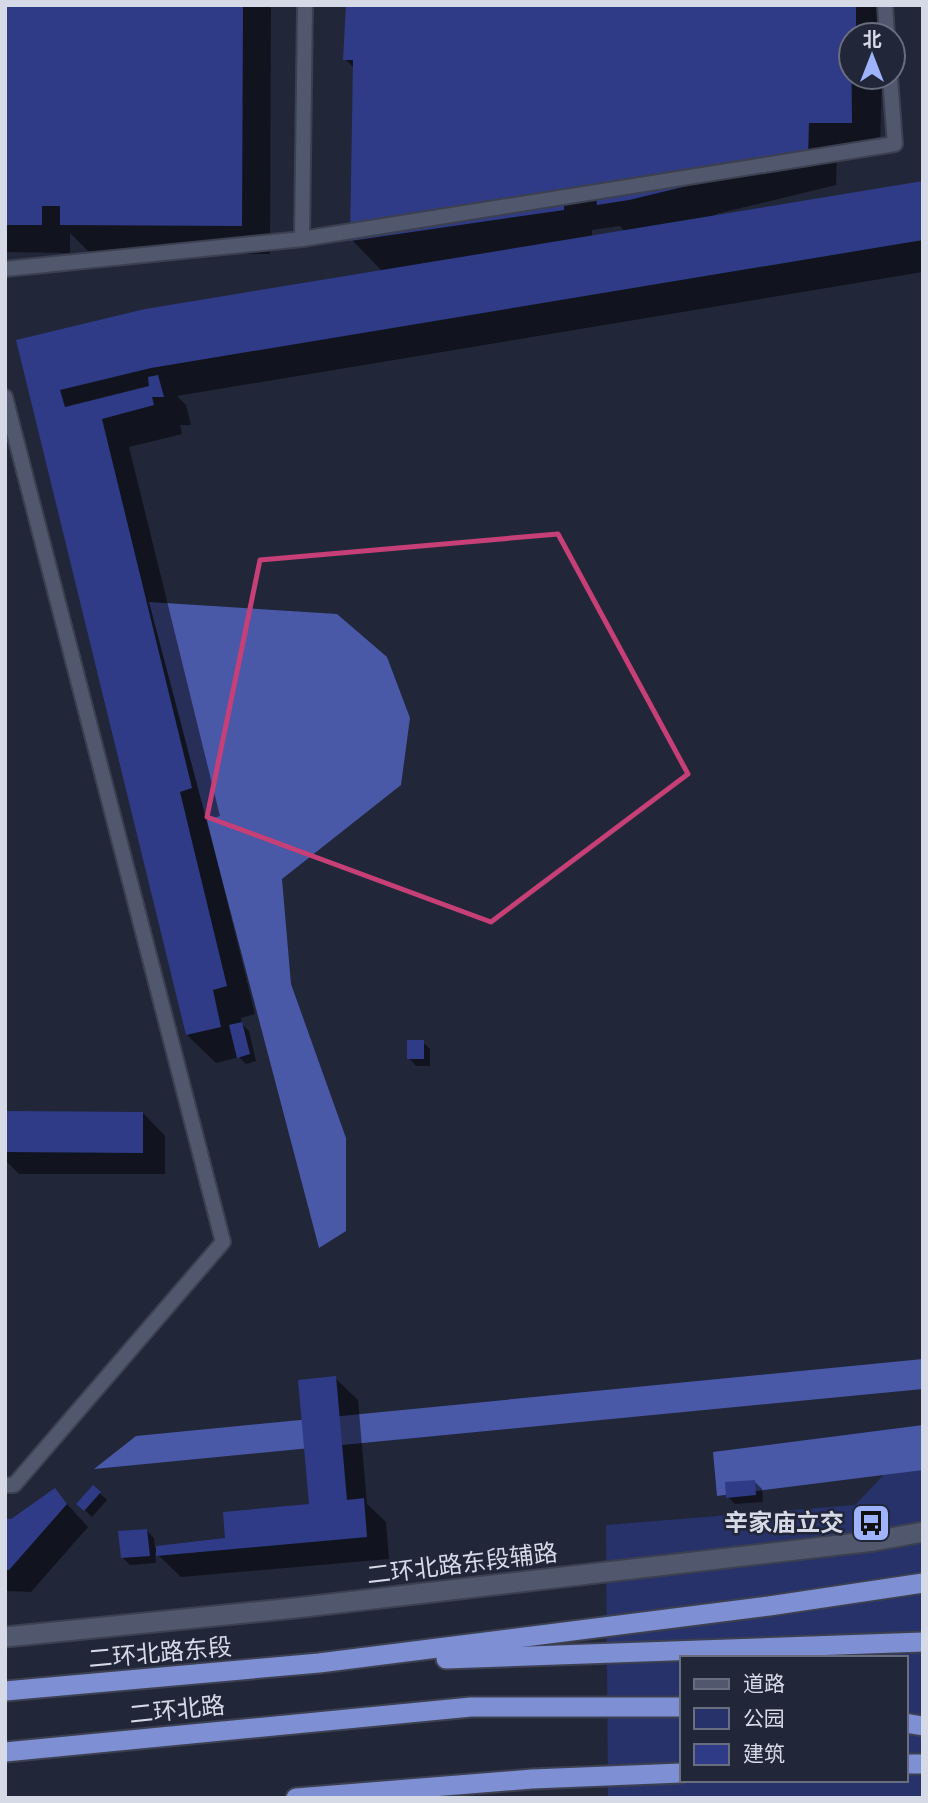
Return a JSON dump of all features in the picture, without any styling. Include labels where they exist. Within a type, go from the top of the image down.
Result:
[{"type":"highway","points":[[320,1663],[769,1606],[923,1583]]},
{"type":"highway","points":[[320,1663],[923,1642]]},
{"type":"highway","name":"二环北路东段","points":[[5,1690],[320,1663]]},
{"type":"highway","name":"二环北路","points":[[5,1752],[355,1716],[471,1707],[680,1707]]},
{"type":"highway","points":[[296,1798],[532,1779],[680,1773]]},
{"type":"main road","name":"二环北路东段辅路","points":[[5,1637],[295,1608],[874,1541],[923,1532]]},
{"type":"lane","points":[[302,239],[305,5]]},
{"type":"lane","points":[[5,269],[302,239],[895,144],[891,91]]},
{"type":"lane","points":[[5,397],[223,1242],[13,1485],[5,1485]]},
{"type":"highlighted area","points":[[558,534],[688,774],[491,922],[207,817],[260,560]]},
{"type":"green space","points":[[923,1434],[923,1798],[608,1798],[606,1525],[855,1505]]},
{"type":"shaded area","points":[[149,602],[337,614],[387,657],[410,718],[401,785],[282,879],[291,984],[346,1138],[346,1231],[319,1248]]},
{"type":"shaded area","points":[[923,1359],[923,1389],[94,1469],[136,1436]]},
{"type":"shaded area","points":[[923,1425],[923,1470],[717,1496],[713,1452]]},
{"type":"building","points":[[5,5],[243,5],[242,226],[60,225],[60,206],[42,206],[42,225],[5,225]]},
{"type":"building","points":[[346,5],[856,5],[856,21],[837,21],[837,91],[852,91],[852,123],[809,123],[808,157],[629,200],[597,205],[596,197],[564,202],[564,210],[350,241],[353,60],[343,60]]},
{"type":"building","points":[[923,181],[923,240],[151,368],[60,390],[65,407],[149,386],[148,377],[158,375],[164,397],[152,397],[154,405],[102,419],[192,788],[180,792],[227,986],[213,990],[221,1027],[186,1035],[16,340],[145,309]]},
{"type":"building","points":[[242,1022],[250,1054],[237,1058],[229,1025]]},
{"type":"building","points":[[407,1040],[424,1040],[424,1059],[407,1059]]},
{"type":"building","points":[[5,1111],[143,1112],[143,1153],[5,1152]]},
{"type":"building","points":[[336,1376],[347,1500],[364,1498],[367,1537],[156,1556],[156,1546],[225,1538],[223,1512],[309,1504],[298,1380]]},
{"type":"building","points":[[755,1480],[756,1495],[726,1498],[725,1482]]},
{"type":"building","points":[[93,1485],[101,1492],[84,1511],[76,1504]]},
{"type":"building","points":[[55,1488],[67,1504],[9,1570],[5,1570],[5,1519],[11,1519]]},
{"type":"building","points":[[147,1529],[150,1556],[121,1558],[118,1531]]},
{"type":"place","name":"辛家庙立交","points":[[871,1523]]}]
